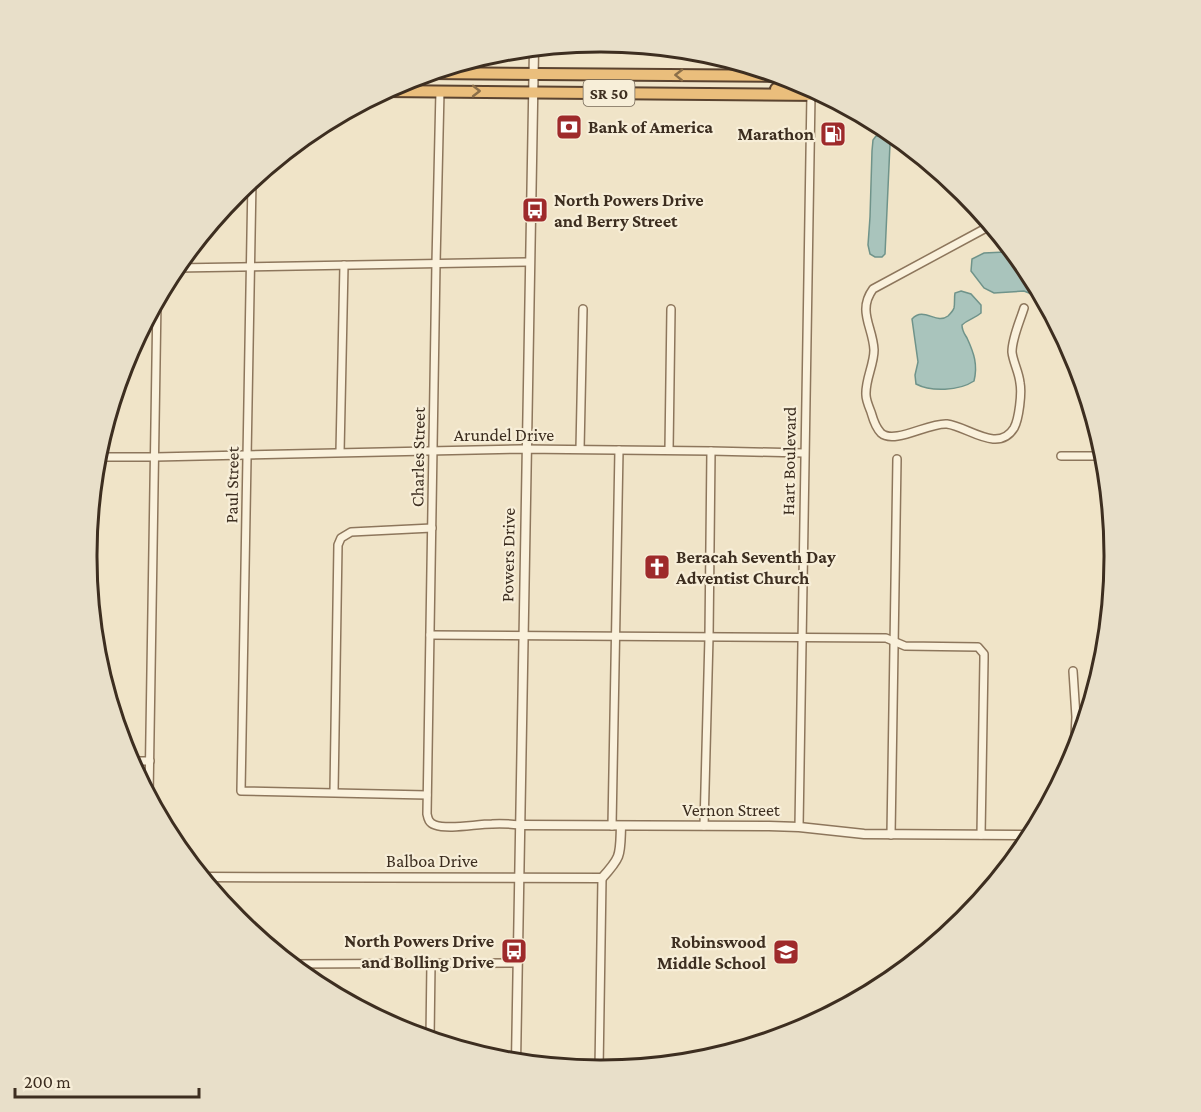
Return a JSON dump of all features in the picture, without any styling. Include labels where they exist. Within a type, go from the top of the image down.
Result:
[{"type":"highway","name":"SR 50","points":[[460,73],[750,76]]},
{"type":"highway","points":[[746,94],[783,87]]},
{"type":"highway","name":"SR 50","points":[[408,91],[798,93]]},
{"type":"street","name":"Powers Drive","points":[[516,1052],[534,57]]},
{"type":"street","name":"Charles Street","points":[[431,822],[427,814],[427,795],[440,91]]},
{"type":"street","name":"Hart Boulevard","points":[[799,827],[804,453],[816,101]]},
{"type":"street","name":"Paul Street","points":[[252,193],[241,791],[334,792]]},
{"type":"street","points":[[983,229],[873,289],[867,297],[867,324],[874,347],[874,357],[866,395],[875,424],[880,432],[886,436],[895,436],[948,424],[988,439],[1006,436],[1016,421],[1021,394],[1012,345],[1024,308]]},
{"type":"street","points":[[188,268],[529,262]]},
{"type":"street","points":[[340,452],[344,265]]},
{"type":"street","points":[[580,449],[583,309]]},
{"type":"street","points":[[669,450],[671,309]]},
{"type":"street","points":[[149,779],[157,318]]},
{"type":"street","name":"Arundel Drive","points":[[107,457],[526,449],[804,453]]},
{"type":"street","points":[[599,1060],[602,878],[620,855],[617,826],[616,636],[620,450]]},
{"type":"street","points":[[704,826],[711,451]]},
{"type":"street","points":[[1061,456],[1094,456]]},
{"type":"street","points":[[891,835],[897,459]]},
{"type":"street","points":[[427,795],[334,792],[338,545],[341,538],[351,531],[432,528]]},
{"type":"street","points":[[430,635],[886,638],[905,646],[978,647],[984,659],[981,835]]},
{"type":"street","points":[[1073,671],[1076,721]]},
{"type":"street","points":[[141,761],[150,761]]},
{"type":"street","name":"Vernon Street","points":[[431,822],[441,826],[493,824],[799,827],[891,835],[1020,835]]},
{"type":"street","name":"Balboa Drive","points":[[213,877],[602,878]]},
{"type":"street","points":[[430,1030],[431,963]]},
{"type":"street","points":[[306,964],[518,963]]},
{"type":"water","points":[[876,136],[879,136],[890,144],[885,254],[882,257],[870,254],[868,245],[873,140]]},
{"type":"water","points":[[1002,252],[1030,294],[1024,291],[994,293],[984,288],[971,271],[972,259],[984,253]]},
{"type":"water","points":[[961,291],[971,294],[981,305],[981,313],[962,325],[975,359],[974,381],[961,387],[945,389],[922,387],[916,384],[915,375],[918,362],[912,319],[921,314],[939,318],[948,316],[954,308],[955,293]]},
{"type":"place","name":"Bank of America","points":[[569,127]]},
{"type":"place","name":"Marathon","points":[[833,134]]},
{"type":"place","name":"North Powers Drive and Berry Street","points":[[535,210]]},
{"type":"place","name":"Beracah Seventh Day Adventist Church","points":[[657,567]]},
{"type":"place","name":"North Powers Drive and Bolling Drive","points":[[514,951]]},
{"type":"place","name":"Robinswood Middle School","points":[[786,952]]}]
